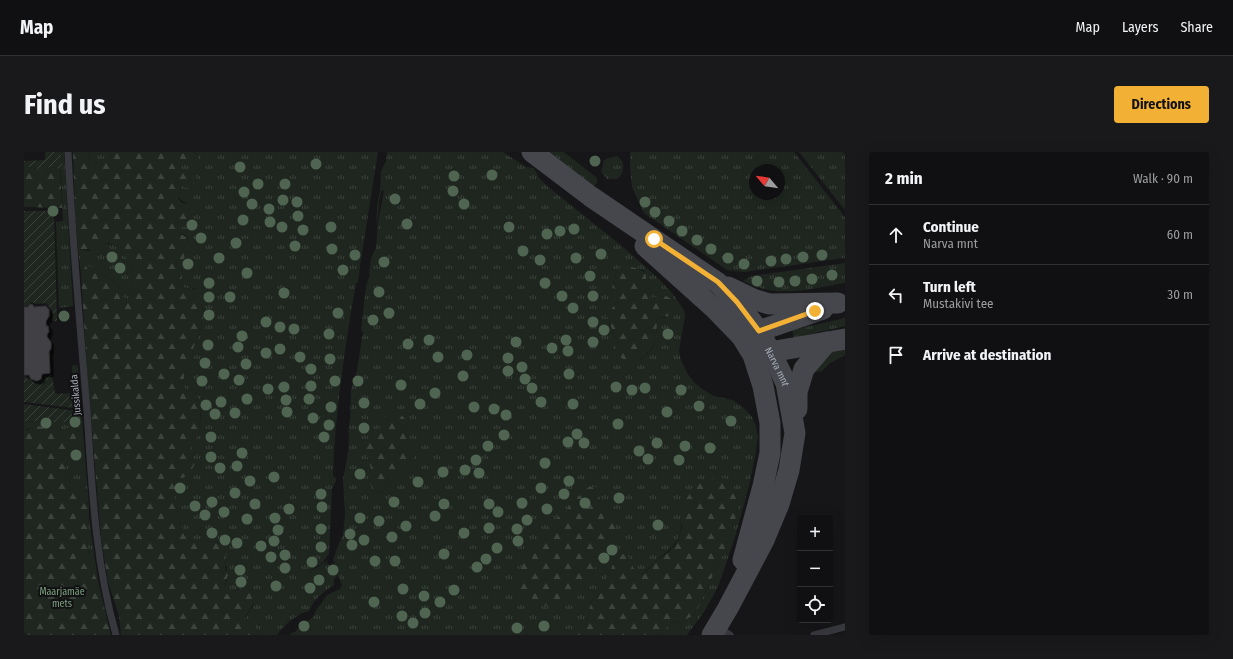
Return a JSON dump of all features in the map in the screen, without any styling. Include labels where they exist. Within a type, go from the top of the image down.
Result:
[{"type":"main road","name":"Narva mnt","points":[[532,152],[590,196],[718,282],[737,302],[751,334],[762,354],[786,383],[795,433],[789,470],[779,504],[764,540],[728,608]]},
{"type":"main road","name":"Narva mnt","points":[[590,196],[710,304],[751,334]]},
{"type":"main road","points":[[718,282],[753,299],[769,304],[842,303]]},
{"type":"main road","points":[[751,334],[842,303]]},
{"type":"main road","points":[[762,354],[836,340]]},
{"type":"main road","points":[[795,433],[797,392],[804,369],[836,340]]},
{"type":"main road","name":"Narva mnt","points":[[720,632],[750,535],[770,453],[770,423],[763,386],[762,354]]},
{"type":"lane","name":"Jussikalda","points":[[68,152],[95,529],[103,583],[116,635]]},
{"type":"lane","points":[[814,635],[845,627]]},
{"type":"green space","points":[[45,152],[61,152],[63,173],[61,173],[60,169],[52,167],[38,169],[24,166],[24,161],[45,160]]},
{"type":"green space","points":[[61,152],[64,152],[73,306],[59,308],[56,222],[63,221],[61,173],[63,173]]},
{"type":"green space","points":[[73,152],[90,152],[88,162],[92,167],[99,159],[109,160],[112,152],[194,152],[199,157],[198,160],[186,160],[175,165],[175,168],[193,172],[197,177],[197,181],[190,187],[185,188],[181,185],[179,186],[178,198],[181,202],[190,206],[189,224],[185,227],[180,227],[178,232],[186,237],[189,242],[188,248],[185,252],[181,284],[185,288],[196,290],[198,292],[205,313],[199,335],[193,348],[193,364],[192,367],[186,372],[184,379],[184,386],[186,390],[195,391],[198,401],[201,402],[198,434],[192,443],[192,459],[195,463],[187,476],[178,478],[175,498],[180,517],[179,522],[184,530],[184,535],[191,541],[196,542],[207,540],[227,546],[228,548],[224,563],[228,575],[224,591],[227,594],[233,593],[244,586],[249,589],[254,597],[254,602],[246,616],[246,620],[254,624],[260,635],[121,635],[119,616],[108,582],[101,538],[87,370],[81,274],[84,268],[89,266],[97,269],[115,282],[123,298],[129,299],[134,292],[131,280],[133,267],[121,251],[109,243],[99,243],[94,250],[78,249]]},
{"type":"green space","points":[[90,152],[112,152],[109,160],[106,161],[102,159],[92,167],[88,162]]},
{"type":"green space","points":[[194,152],[378,152],[341,379],[334,452],[333,476],[336,478],[336,481],[332,488],[329,554],[322,563],[307,573],[328,560],[318,571],[328,563],[330,567],[335,563],[333,560],[343,535],[345,514],[343,480],[348,452],[351,390],[357,370],[363,332],[361,330],[366,286],[370,274],[371,258],[376,248],[378,222],[384,191],[382,190],[380,194],[376,225],[381,171],[386,161],[387,152],[503,152],[526,167],[534,168],[539,178],[547,186],[623,247],[658,278],[673,294],[684,310],[685,316],[679,351],[687,373],[702,389],[714,396],[732,400],[743,407],[752,417],[756,426],[758,437],[749,486],[735,537],[718,587],[704,612],[687,635],[659,635],[672,622],[683,621],[694,615],[700,604],[730,537],[738,510],[733,482],[680,519],[680,533],[675,543],[642,575],[631,565],[616,557],[599,595],[592,600],[586,622],[577,635],[290,635],[313,617],[317,608],[327,595],[340,589],[342,585],[338,575],[334,579],[334,585],[314,602],[310,610],[291,620],[277,635],[260,635],[255,627],[246,620],[246,617],[254,604],[254,597],[249,589],[238,589],[233,593],[227,594],[224,591],[227,581],[227,567],[224,564],[226,545],[215,542],[190,541],[186,538],[180,524],[176,506],[174,489],[175,484],[191,462],[192,443],[201,418],[195,391],[185,390],[184,376],[193,364],[193,348],[199,335],[205,313],[194,288],[185,288],[181,284],[185,252],[188,248],[188,240],[186,236],[177,232],[187,203],[178,196],[177,189],[195,174],[175,168],[175,165],[183,160],[198,155]],"holes":[[[637,268],[643,270],[646,275],[646,284],[649,289],[649,296],[652,298],[666,296],[666,318],[659,317],[657,320],[656,335],[653,347],[641,360],[617,351],[616,340],[609,323],[609,311],[615,305],[621,294],[612,287],[617,270]],[[407,422],[405,434],[409,447],[388,484],[380,493],[373,491],[369,481],[371,469],[368,458],[376,435],[381,427]]]},
{"type":"green space","points":[[548,152],[564,152],[597,178],[597,183],[593,187]]},
{"type":"green space","points":[[630,152],[794,152],[845,217],[845,258],[744,272],[727,270],[644,213],[632,187]]},
{"type":"green space","points":[[799,152],[845,152],[845,210]]},
{"type":"green space","points":[[616,156],[622,161],[623,164],[622,174],[617,179],[607,179],[601,172],[604,160]]},
{"type":"green space","points":[[24,166],[38,169],[52,167],[60,169],[62,208],[24,207]]},
{"type":"green space","points":[[24,211],[48,211],[49,214],[54,216],[57,321],[53,321],[51,319],[53,317],[52,311],[46,303],[36,304],[32,302],[27,306],[24,306]]},
{"type":"green space","points":[[99,243],[106,243],[116,246],[133,267],[131,280],[134,292],[129,299],[123,298],[115,282],[97,269],[84,268],[81,274],[78,249],[89,251]]},
{"type":"green space","points":[[845,263],[845,283],[819,288],[793,291],[768,290],[743,281],[752,276]]},
{"type":"green space","points":[[623,266],[633,267],[644,272],[646,275],[646,284],[649,289],[649,296],[652,298],[666,296],[671,299],[672,303],[671,313],[664,317],[659,317],[657,320],[656,335],[653,346],[636,363],[628,362],[620,357],[616,351],[616,340],[607,316],[621,294],[612,287],[617,270]]},
{"type":"green space","points":[[845,318],[845,326],[794,338],[792,330]]},
{"type":"green space","points":[[845,347],[845,355],[830,363],[822,371],[816,372],[813,370],[832,352]]},
{"type":"green space","points":[[73,365],[77,365],[78,368],[89,507],[87,503],[70,492],[69,478],[65,469],[66,462],[80,441],[80,432],[70,429],[55,430],[41,427],[24,429],[24,421],[77,423],[72,369]]},
{"type":"green space","points":[[52,375],[55,393],[71,393],[73,408],[24,402],[24,377],[29,376],[32,381],[37,383],[43,380],[45,376]]},
{"type":"green space","points":[[24,404],[76,411],[77,423],[24,421]]},
{"type":"green space","points":[[389,412],[398,413],[407,422],[405,434],[411,439],[409,447],[415,452],[413,461],[406,471],[396,470],[388,484],[380,493],[373,491],[369,481],[371,469],[368,458],[364,452],[365,443],[371,434],[376,434]]},
{"type":"green space","name":"Maarjamäe mets","points":[[35,426],[55,430],[70,428],[80,432],[80,441],[66,462],[65,469],[69,478],[70,492],[81,496],[89,507],[88,552],[95,576],[98,581],[111,635],[24,635],[24,429],[28,430]]},
{"type":"green space","points":[[724,478],[733,482],[738,510],[730,537],[694,615],[683,621],[672,622],[659,635],[577,635],[586,622],[592,600],[599,595],[616,557],[623,554],[629,557],[633,568],[643,575],[656,561],[670,551],[677,542],[682,528],[680,519],[684,503],[695,485],[708,479]]},
{"type":"green space","points":[[589,487],[596,487],[600,501],[606,510],[615,516],[616,525],[592,575],[581,592],[564,604],[537,606],[526,601],[515,589],[517,573],[536,540],[545,530],[552,527],[557,528],[559,526],[556,520]]},
{"type":"green space","points":[[89,517],[98,581],[89,558]]},
{"type":"building","points":[[30,304],[34,307],[46,306],[49,310],[46,326],[48,326],[49,332],[47,337],[51,342],[49,352],[50,373],[42,374],[41,379],[37,381],[31,379],[29,375],[24,375],[24,307],[28,307]]},
{"type":"route","points":[[654,239],[718,282],[737,302],[759,331],[815,311]]}]
